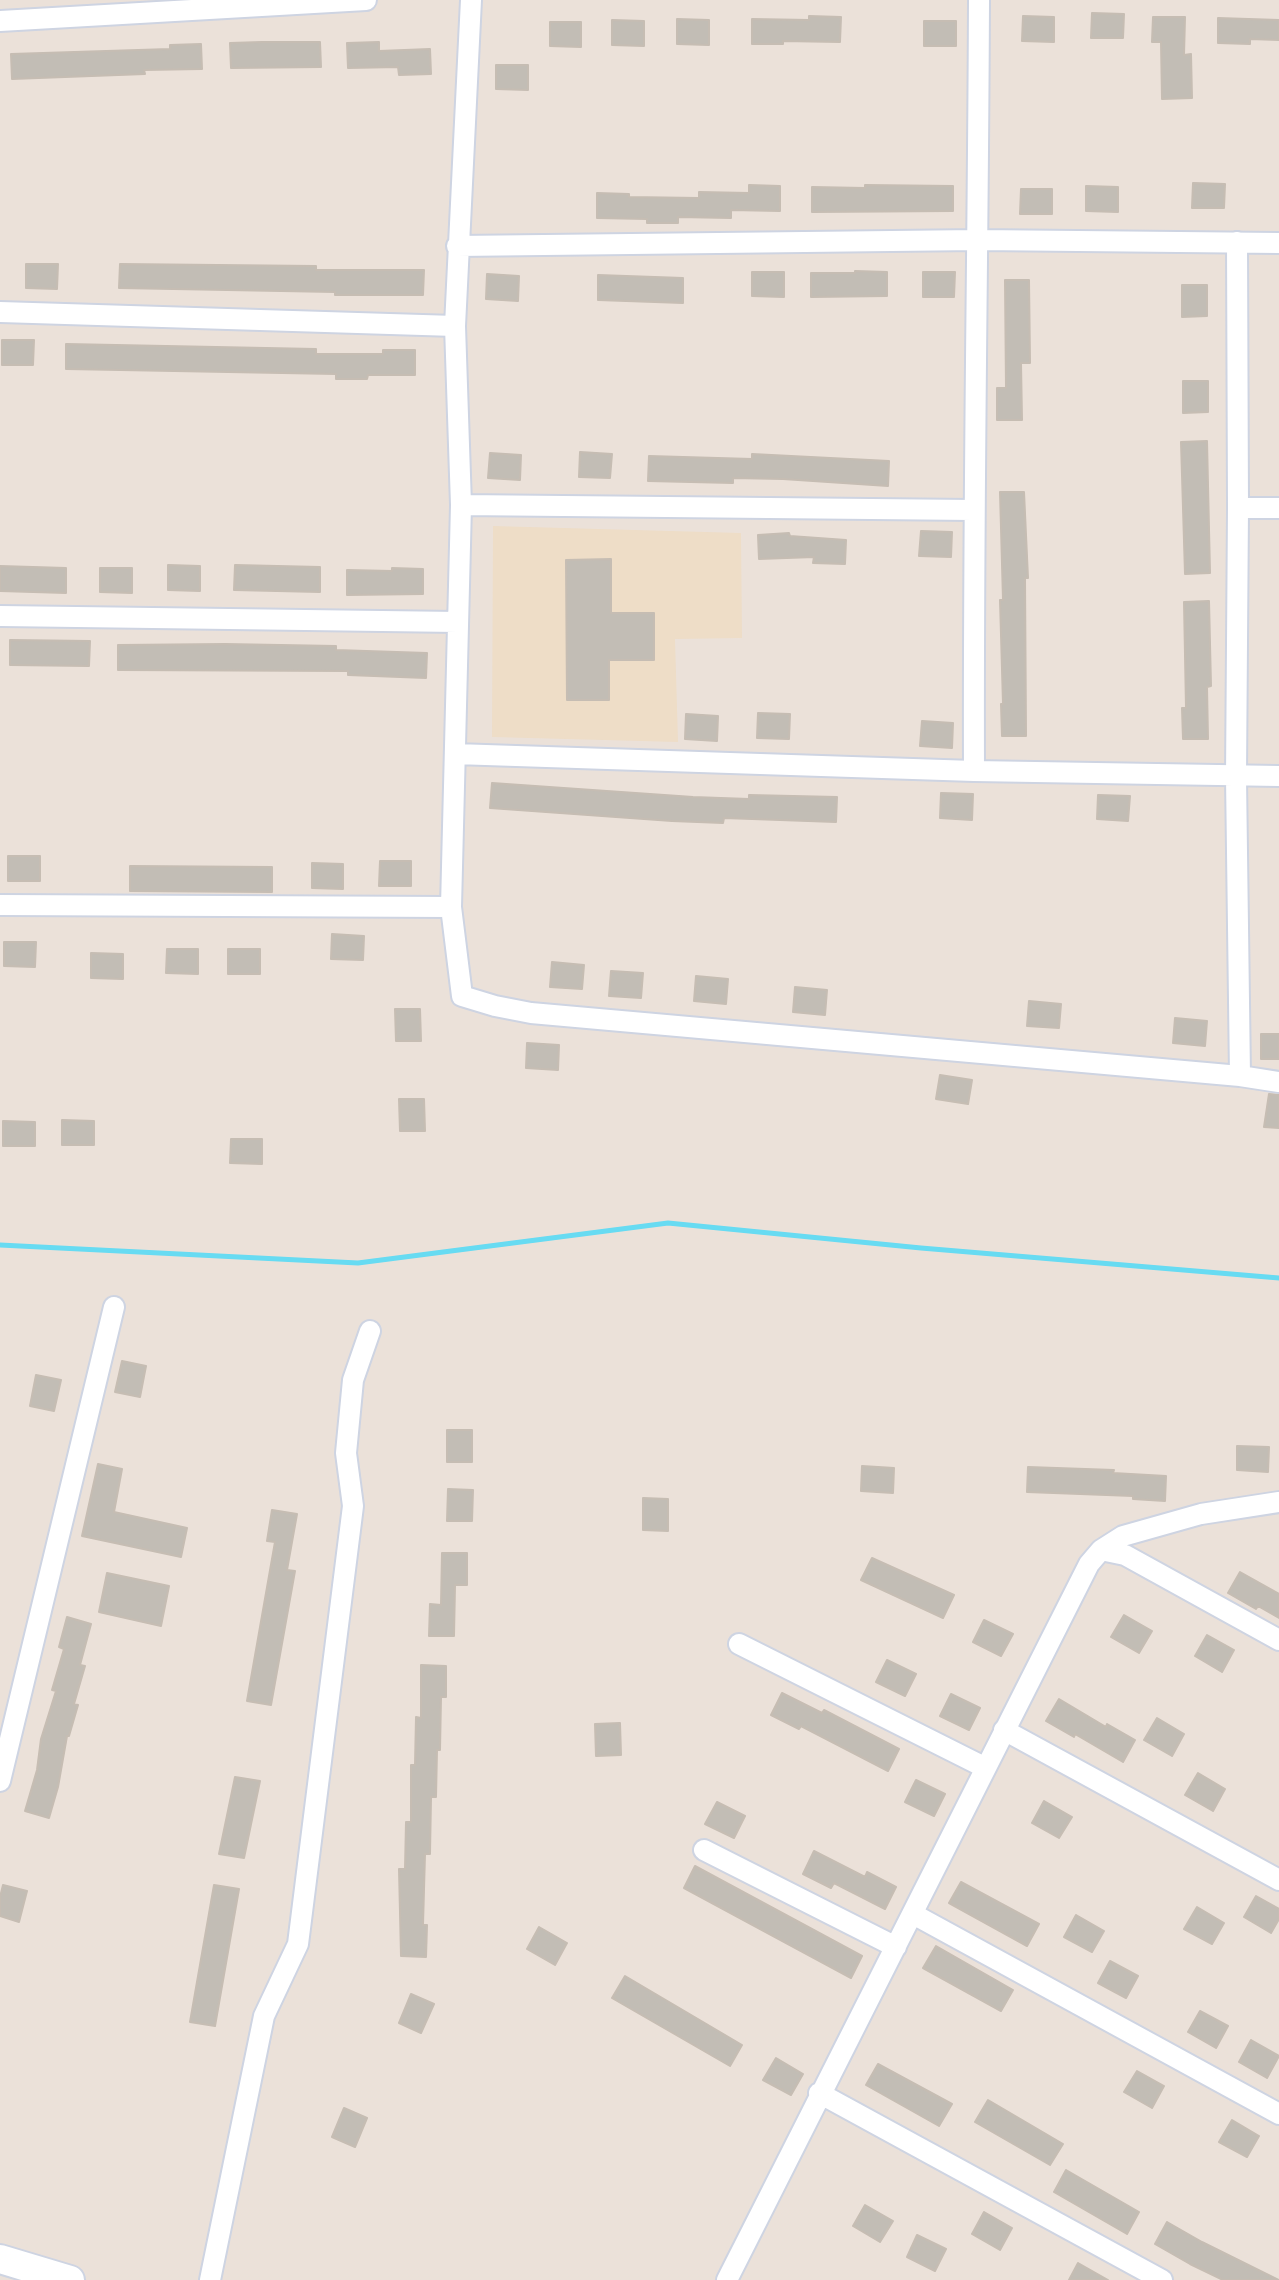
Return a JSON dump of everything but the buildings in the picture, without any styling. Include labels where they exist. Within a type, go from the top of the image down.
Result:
[{"type":"main road","points":[[0,2259],[70,2280]]},
{"type":"street","points":[[0,21],[366,0]]},
{"type":"street","points":[[471,0],[455,326],[461,505],[451,907],[462,996],[531,1013],[1279,1082]]},
{"type":"street","points":[[974,771],[973,510],[979,0]]},
{"type":"street","points":[[457,246],[978,240],[1279,243]]},
{"type":"street","points":[[1237,242],[1236,777],[1240,1076]]},
{"type":"street","points":[[0,312],[455,326]]},
{"type":"street","points":[[461,505],[973,510]]},
{"type":"street","points":[[1238,508],[1279,508]]},
{"type":"street","points":[[0,616],[458,622]]},
{"type":"street","points":[[455,754],[974,771],[1279,776]]},
{"type":"street","points":[[0,905],[451,907]]},
{"type":"street","points":[[0,1781],[114,1307]]},
{"type":"street","points":[[210,2280],[264,2016],[298,1944],[353,1506],[346,1453],[353,1380],[370,1331]]},
{"type":"street","points":[[733,2278],[819,2093],[1089,1564],[1101,1550],[1123,1536],[1201,1514],[1279,1502]]},
{"type":"street","points":[[1101,1550],[1125,1555],[1279,1640]]},
{"type":"street","points":[[739,1644],[984,1767]]},
{"type":"street","points":[[1004,1730],[1279,1880]]},
{"type":"street","points":[[704,1850],[896,1947]]},
{"type":"street","points":[[913,1914],[1279,2114]]},
{"type":"street","points":[[819,2093],[1162,2280]]},
{"type":"shaded area","points":[[493,526],[741,533],[742,638],[675,639],[678,742],[492,737]]},
{"type":"waterway","points":[[0,1245],[358,1263],[668,1223],[1279,1278]]}]
